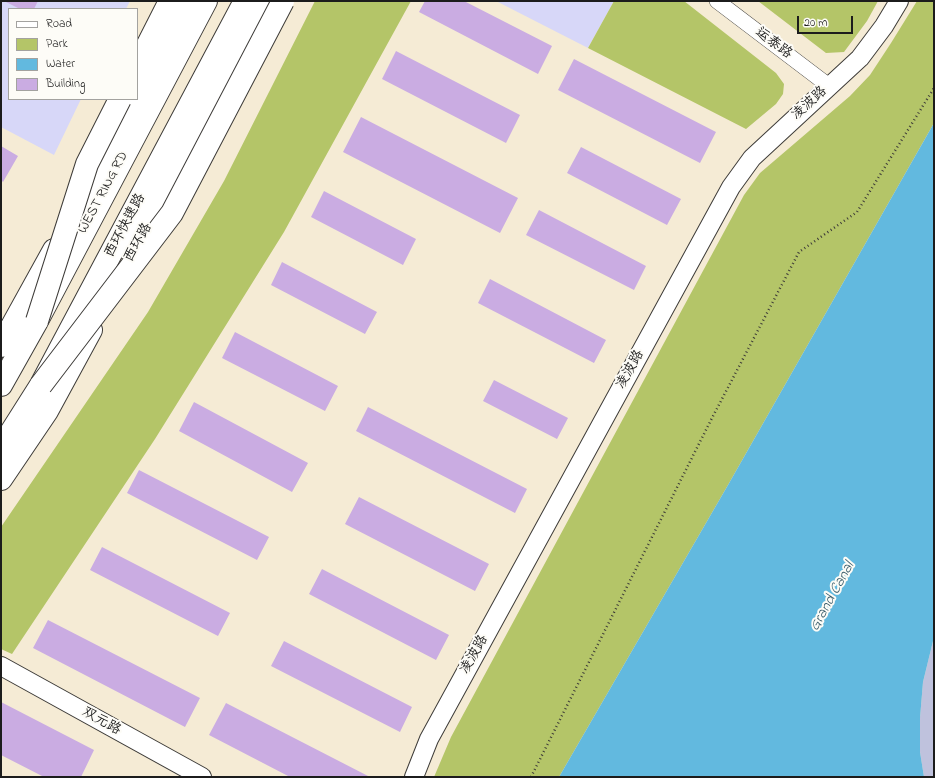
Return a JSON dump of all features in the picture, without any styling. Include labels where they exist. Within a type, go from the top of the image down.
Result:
[{"type":"main road","points":[[138,64],[170,1]]},
{"type":"main road","points":[[138,94],[186,1]]},
{"type":"main road","name":"WEST RING RD","points":[[1,385],[37,321],[206,1]]},
{"type":"main road","name":"西环快速路","points":[[1,448],[41,385],[245,1]]},
{"type":"main road","name":"西环路","points":[[1,479],[47,411],[174,178],[266,1]]},
{"type":"main road","points":[[41,385],[172,213],[283,1]]},
{"type":"main road","points":[[37,321],[87,164],[119,100]]},
{"type":"main road","points":[[1,346],[135,100]]},
{"type":"street","name":"运泰路","points":[[717,1],[829,86]]},
{"type":"street","name":"凌波路","points":[[414,777],[429,739],[731,187],[752,158],[860,58],[884,26],[899,1]]},
{"type":"street","name":"双元路","points":[[1,666],[202,777]]},
{"type":"path","points":[[531,777],[712,418],[799,252],[857,212],[934,88]]},
{"type":"shaded area","points":[[1,1],[130,1],[126,8],[8,8],[8,100],[81,100],[54,155],[1,127]]},
{"type":"shaded area","points":[[496,1],[614,1],[588,48]]},
{"type":"shaded area","points":[[934,637],[934,777],[924,777],[920,752],[920,718],[923,682]]},
{"type":"green space","points":[[315,1],[411,1],[284,232],[155,439],[12,654],[1,649],[1,527],[148,312],[224,181]]},
{"type":"green space","points":[[614,1],[684,1],[776,73],[784,84],[783,94],[776,104],[746,129],[588,48]]},
{"type":"green space","points":[[758,1],[878,1],[867,21],[844,52],[826,53]]},
{"type":"green space","points":[[917,1],[934,1],[934,123],[728,485],[559,777],[434,777],[451,737],[744,195],[760,173],[850,96],[870,75]]},
{"type":"water","name":"Grand Canal","points":[[934,123],[934,637],[923,682],[920,718],[920,752],[924,777],[559,777],[728,485]]},
{"type":"building","points":[[4,1],[38,1],[34,8],[18,8]]},
{"type":"building","points":[[425,1],[464,1],[552,46],[538,74],[419,12]]},
{"type":"building","points":[[396,51],[520,115],[506,143],[382,79]]},
{"type":"building","points":[[574,59],[716,132],[700,163],[558,90]]},
{"type":"building","points":[[361,117],[518,198],[500,233],[343,152]]},
{"type":"building","points":[[1,146],[18,156],[3,182],[1,180]]},
{"type":"building","points":[[581,147],[681,199],[667,225],[567,173]]},
{"type":"building","points":[[324,191],[416,239],[403,265],[311,217]]},
{"type":"building","points":[[539,210],[646,266],[634,290],[526,235]]},
{"type":"building","points":[[282,262],[377,312],[365,334],[271,285]]},
{"type":"building","points":[[490,279],[606,340],[594,363],[478,303]]},
{"type":"building","points":[[235,332],[338,386],[325,411],[222,358]]},
{"type":"building","points":[[494,380],[568,418],[557,439],[483,401]]},
{"type":"building","points":[[194,402],[308,463],[292,492],[179,431]]},
{"type":"building","points":[[368,407],[527,489],[515,513],[356,431]]},
{"type":"building","points":[[139,470],[269,537],[257,560],[127,493]]},
{"type":"building","points":[[359,497],[489,564],[475,591],[345,524]]},
{"type":"building","points":[[102,547],[230,613],[218,636],[90,570]]},
{"type":"building","points":[[322,569],[449,635],[436,660],[309,594]]},
{"type":"building","points":[[48,620],[200,698],[185,727],[33,648]]},
{"type":"building","points":[[284,641],[412,707],[400,732],[271,666]]},
{"type":"building","points":[[1,702],[94,750],[81,777],[44,777],[1,755]]},
{"type":"building","points":[[226,703],[370,777],[290,777],[209,735]]}]
